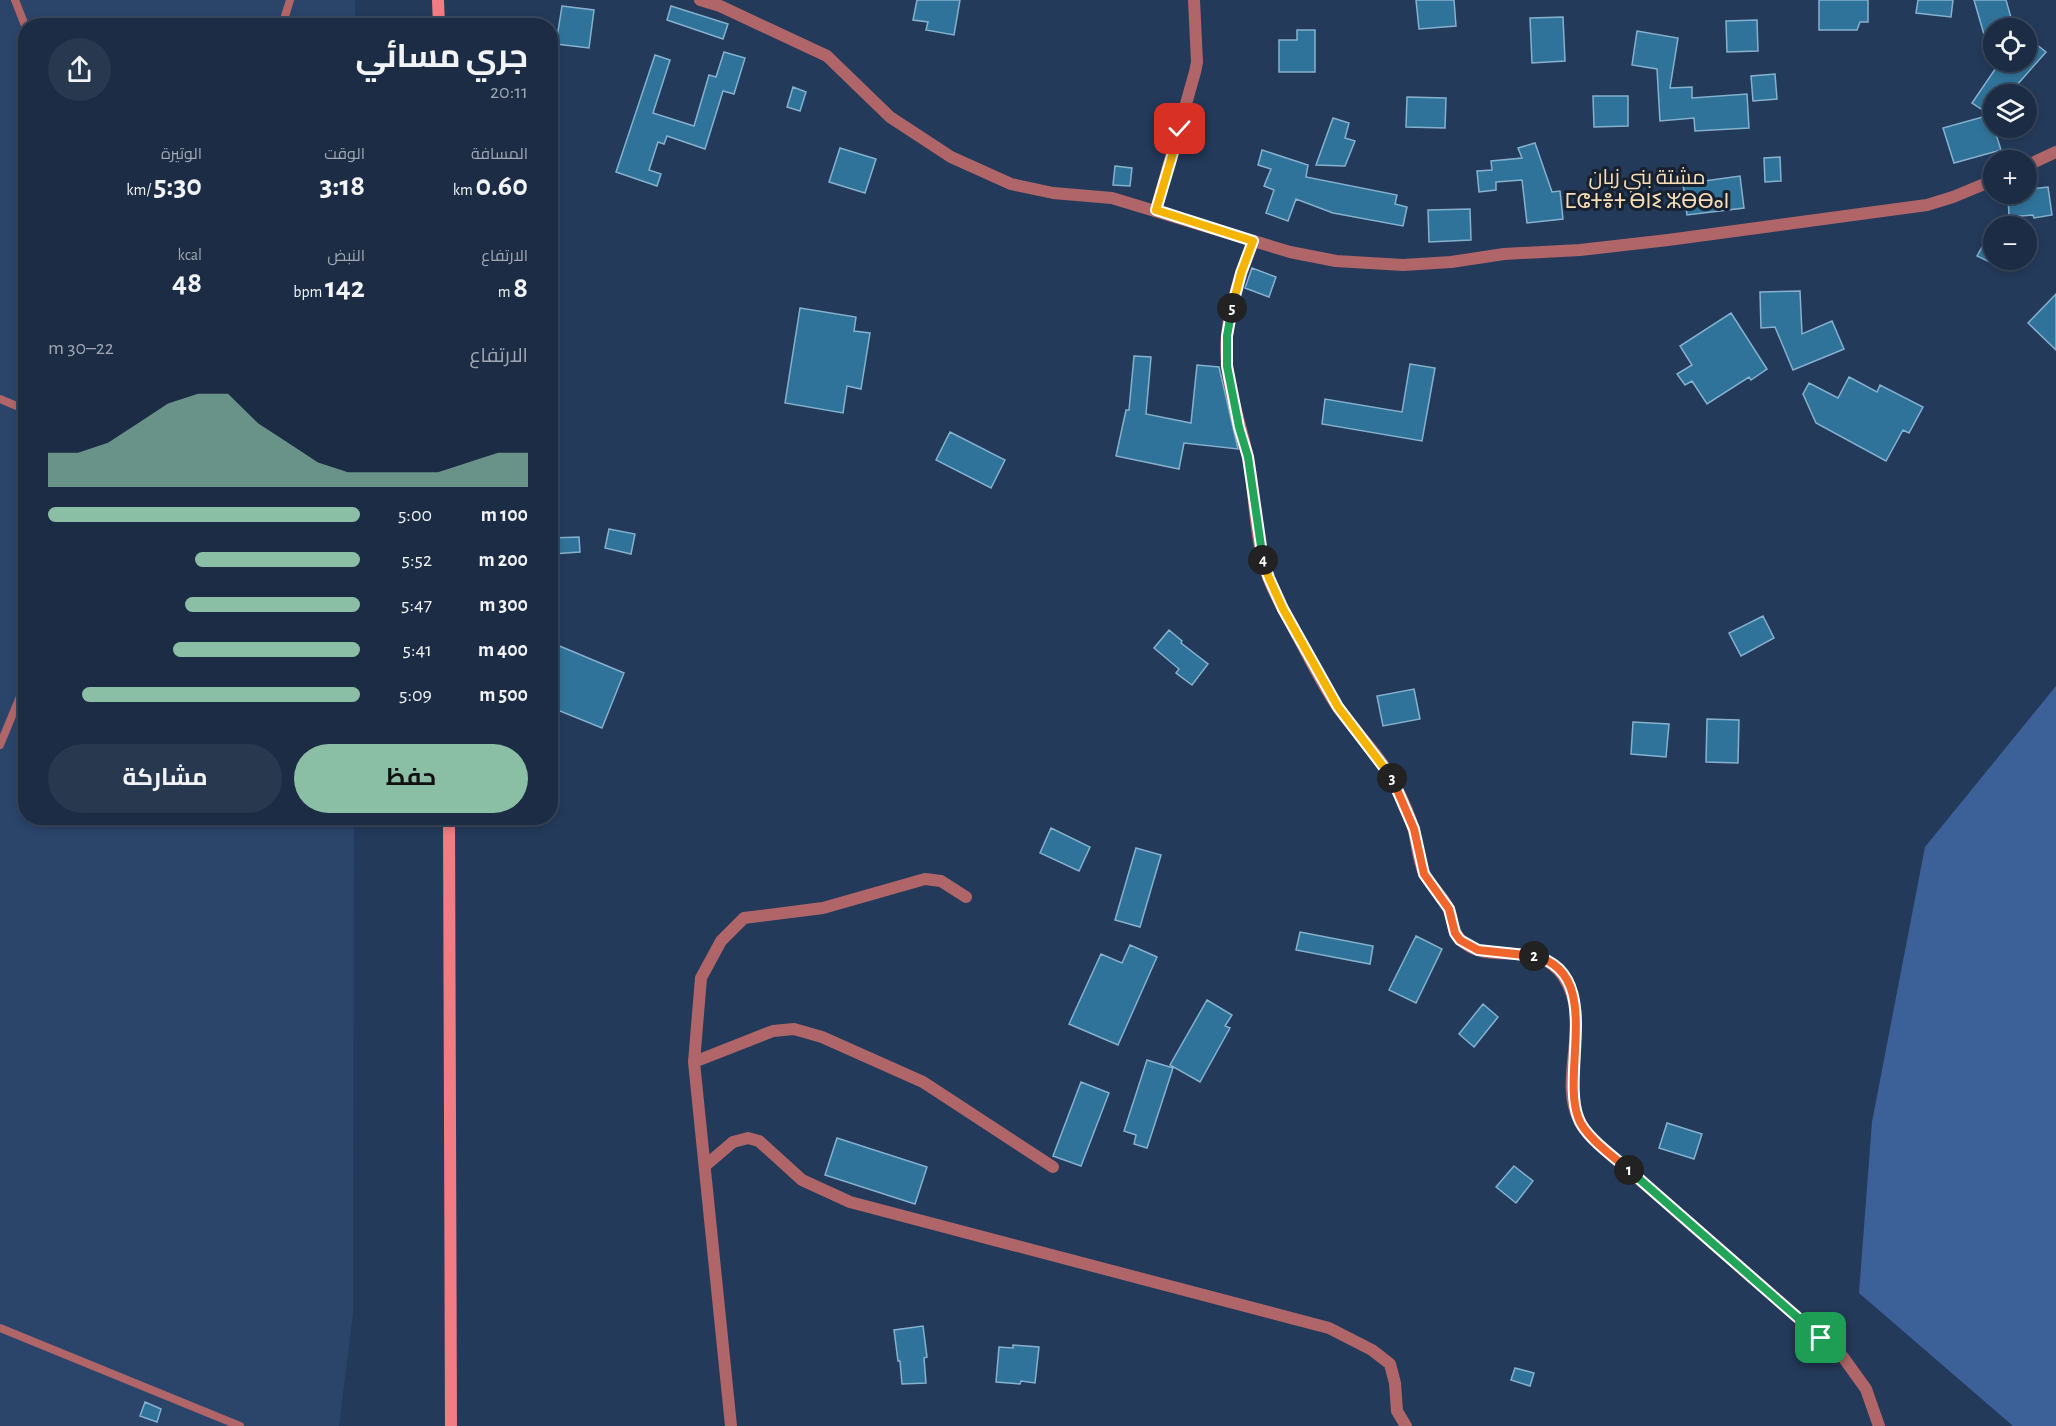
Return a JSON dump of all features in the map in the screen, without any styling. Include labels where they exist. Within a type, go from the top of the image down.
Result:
[{"type":"main road","points":[[438,0],[439,18]]},
{"type":"main road","points":[[449,825],[451,1426]]},
{"type":"street","points":[[700,0],[720,6],[827,56],[890,117],[951,157],[1011,184],[1053,193],[1112,198],[1290,252],[1336,261],[1403,265],[1451,262],[1504,254],[1580,250],[1668,240],[1927,205],[1983,185]]},
{"type":"street","points":[[1156,210],[1197,62],[1194,0]]},
{"type":"street","points":[[2037,161],[2056,152]]},
{"type":"street","points":[[1253,241],[1241,273],[1227,336],[1227,366],[1239,427],[1248,457],[1259,541],[1269,578],[1283,609],[1338,707],[1385,767],[1395,784],[1414,829],[1424,874],[1449,909],[1455,933],[1460,940],[1478,950],[1526,954],[1540,958],[1551,963],[1565,979],[1575,1001],[1577,1020],[1572,1084],[1579,1120],[1590,1134],[1641,1181],[1843,1357],[1866,1389],[1879,1426]]},
{"type":"street","points":[[731,1426],[694,1062],[701,978],[721,941],[744,918],[823,908],[925,879],[941,881],[966,897]]},
{"type":"street","points":[[694,1062],[772,1031],[794,1029],[822,1037],[923,1082],[1053,1167]]},
{"type":"street","points":[[706,1166],[733,1142],[748,1138],[759,1142],[802,1180],[850,1202],[1329,1328],[1371,1350],[1390,1364],[1395,1383],[1397,1411],[1406,1426]]},
{"type":"lane","points":[[15,0],[22,18]]},
{"type":"lane","points":[[284,18],[290,0]]},
{"type":"lane","points":[[0,399],[18,407]]},
{"type":"lane","points":[[0,745],[18,701]]},
{"type":"lane","points":[[0,1328],[240,1426]]},
{"type":"shaded area","points":[[0,0],[355,0],[355,18],[18,18],[18,825],[354,825],[353,1313],[339,1426],[0,1426]]},
{"type":"shaded area","points":[[2056,686],[2056,1426],[2013,1426],[1859,1293],[1872,1122],[1925,847]]},
{"type":"building","points":[[917,0],[960,0],[954,35],[926,30],[928,22],[913,20]]},
{"type":"building","points":[[1416,0],[1454,0],[1456,26],[1419,29]]},
{"type":"building","points":[[1819,0],[1868,0],[1868,22],[1860,22],[1857,30],[1819,30]]},
{"type":"building","points":[[1918,0],[1953,0],[1951,17],[1916,13]]},
{"type":"building","points":[[1974,0],[2006,0],[2011,18],[1983,18],[1983,31]]},
{"type":"building","points":[[562,6],[594,10],[589,48],[558,44]]},
{"type":"building","points":[[671,6],[728,24],[723,39],[667,20]]},
{"type":"building","points":[[1563,17],[1565,61],[1532,63],[1530,18]]},
{"type":"building","points":[[1757,20],[1758,51],[1727,52],[1726,21]]},
{"type":"building","points":[[1297,30],[1315,30],[1315,72],[1279,72],[1279,40],[1297,40]]},
{"type":"building","points":[[1637,31],[1678,38],[1670,88],[1692,87],[1692,98],[1747,94],[1749,128],[1695,131],[1694,118],[1660,121],[1657,69],[1632,65]]},
{"type":"building","points":[[2037,45],[2046,52],[2037,62]]},
{"type":"building","points":[[724,52],[745,58],[734,94],[723,91],[705,149],[667,136],[664,144],[658,142],[649,170],[661,174],[657,186],[616,172],[655,55],[670,60],[653,113],[694,126],[709,75],[716,77]]},
{"type":"building","points":[[1993,72],[2028,72],[2018,84],[1985,84]]},
{"type":"building","points":[[1775,74],[1777,99],[1753,101],[1751,76]]},
{"type":"building","points":[[793,87],[806,92],[800,111],[787,107]]},
{"type":"building","points":[[1983,87],[1983,110],[1972,103]]},
{"type":"building","points":[[1593,96],[1628,96],[1628,126],[1594,127]]},
{"type":"building","points":[[1407,97],[1446,98],[1445,128],[1406,127]]},
{"type":"building","points":[[1983,117],[1983,138],[1997,138],[2001,150],[1983,150],[1983,155],[1954,163],[1943,128]]},
{"type":"building","points":[[1333,118],[1349,123],[1345,138],[1355,141],[1345,166],[1316,165]]},
{"type":"building","points":[[1535,143],[1552,192],[1560,191],[1563,219],[1527,223],[1522,180],[1496,182],[1496,190],[1479,192],[1477,171],[1492,170],[1491,161],[1522,158],[1518,148]]},
{"type":"building","points":[[840,148],[876,159],[865,193],[829,182]]},
{"type":"building","points":[[1262,150],[1308,165],[1306,177],[1397,195],[1395,204],[1407,207],[1403,226],[1333,213],[1296,199],[1288,221],[1266,213],[1274,190],[1264,186],[1271,169],[1258,165]]},
{"type":"building","points":[[1780,157],[1781,181],[1765,182],[1764,158]]},
{"type":"building","points":[[1115,166],[1132,168],[1130,186],[1113,185]]},
{"type":"building","points":[[1740,176],[1744,208],[1687,215],[1683,184]]},
{"type":"building","points":[[2048,187],[2052,215],[2037,218],[2033,215],[2009,216],[2008,204],[2037,204],[2037,188]]},
{"type":"building","points":[[1470,209],[1471,240],[1429,242],[1428,210]]},
{"type":"building","points":[[1983,245],[1983,259],[1977,256]]},
{"type":"building","points":[[1252,268],[1276,277],[1269,297],[1245,288]]},
{"type":"building","points":[[1800,291],[1802,334],[1832,321],[1844,349],[1793,370],[1775,327],[1761,328],[1760,292]]},
{"type":"building","points":[[2056,294],[2056,350],[2028,323]]},
{"type":"building","points":[[800,308],[856,317],[854,331],[870,333],[861,389],[847,386],[843,413],[785,403]]},
{"type":"building","points":[[1731,313],[1767,369],[1751,380],[1749,377],[1707,404],[1692,381],[1685,385],[1677,374],[1692,365],[1680,346]]},
{"type":"building","points":[[1134,356],[1151,357],[1146,414],[1191,423],[1197,365],[1219,367],[1238,449],[1184,443],[1179,469],[1116,456],[1126,410],[1129,410]]},
{"type":"building","points":[[1410,364],[1435,368],[1422,441],[1322,424],[1325,399],[1402,412]]},
{"type":"building","points":[[1849,377],[1877,392],[1880,385],[1923,407],[1909,433],[1903,430],[1886,461],[1816,423],[1803,394],[1809,383],[1838,398]]},
{"type":"building","points":[[950,432],[1005,460],[991,488],[936,460]]},
{"type":"building","points":[[609,529],[635,534],[631,554],[605,548]]},
{"type":"building","points":[[579,537],[580,552],[558,554],[558,538]]},
{"type":"building","points":[[1763,616],[1774,638],[1741,656],[1729,633]]},
{"type":"building","points":[[1169,630],[1182,641],[1181,643],[1208,664],[1192,685],[1176,673],[1179,669],[1154,648]]},
{"type":"building","points":[[558,645],[624,673],[602,728],[558,710]]},
{"type":"building","points":[[1414,689],[1420,719],[1383,726],[1377,696]]},
{"type":"building","points":[[1707,719],[1739,720],[1738,763],[1706,762]]},
{"type":"building","points":[[1633,722],[1669,724],[1666,757],[1631,754]]},
{"type":"building","points":[[1051,828],[1090,847],[1079,871],[1040,853]]},
{"type":"building","points":[[1136,848],[1161,855],[1140,927],[1115,920]]},
{"type":"building","points":[[1300,932],[1373,946],[1370,964],[1296,950]]},
{"type":"building","points":[[1416,936],[1442,949],[1416,1003],[1389,990]]},
{"type":"building","points":[[1130,945],[1157,957],[1118,1045],[1069,1024],[1101,954],[1122,963]]},
{"type":"building","points":[[1207,1000],[1232,1015],[1225,1026],[1230,1028],[1200,1082],[1170,1065]]},
{"type":"building","points":[[1483,1004],[1498,1017],[1474,1047],[1459,1034]]},
{"type":"building","points":[[1147,1060],[1173,1068],[1147,1148],[1134,1144],[1136,1135],[1124,1131]]},
{"type":"building","points":[[1081,1082],[1109,1093],[1081,1166],[1053,1156]]},
{"type":"building","points":[[1667,1123],[1702,1134],[1694,1159],[1659,1148]]},
{"type":"building","points":[[837,1138],[927,1167],[915,1204],[825,1175]]},
{"type":"building","points":[[1514,1166],[1533,1181],[1516,1203],[1496,1187]]},
{"type":"building","points":[[923,1326],[927,1357],[924,1358],[926,1383],[902,1384],[894,1330]]},
{"type":"building","points":[[1013,1345],[1039,1347],[1035,1383],[996,1382],[999,1347],[1013,1348]]},
{"type":"building","points":[[1515,1368],[1534,1373],[1530,1386],[1511,1380]]},
{"type":"building","points":[[145,1402],[161,1409],[157,1422],[140,1416]]},
{"type":"district","name":"مشتة بني زبان ⵎⵛⵜⴻⵜ ⴱⵏⵉ ⵣⴱⴱⴰⵏ","points":[[1647,189]]},
{"type":"route","points":[[1180,129],[1156,210],[1253,241],[1241,273],[1233,306],[1227,336],[1227,366],[1239,427],[1248,457],[1263,561],[1283,609],[1338,707],[1385,767],[1395,784],[1414,829],[1424,874],[1449,909],[1455,933],[1460,940],[1478,950],[1526,954],[1540,958],[1551,963],[1565,979],[1575,1001],[1577,1026],[1572,1084],[1579,1120],[1590,1134],[1685,1221],[1821,1338]]}]
